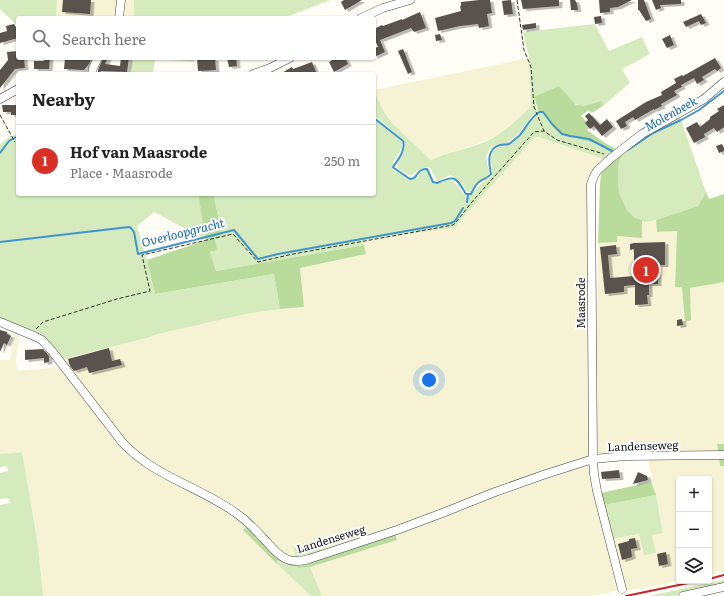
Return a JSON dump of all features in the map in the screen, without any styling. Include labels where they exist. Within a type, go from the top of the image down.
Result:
[{"type":"street","points":[[119,16],[121,0]]},
{"type":"street","points":[[366,16],[383,8],[410,0]]},
{"type":"street","points":[[92,72],[97,60]]},
{"type":"street","points":[[258,72],[286,60]]},
{"type":"street","name":"Maasrode","points":[[622,589],[594,474],[592,184],[597,170],[642,134],[704,99],[724,82]]},
{"type":"street","points":[[0,99],[16,90]]},
{"type":"street","name":"Landenseweg","points":[[0,322],[42,340],[122,442],[130,450],[158,470],[237,513],[246,520],[282,557],[290,560],[297,561],[309,559],[397,530],[495,492],[593,459],[626,456],[724,455]]},
{"type":"street","points":[[683,596],[724,587]]},
{"type":"path","points":[[517,0],[524,50],[531,67],[534,108],[544,131],[557,140],[602,153],[611,158]]},
{"type":"path","points":[[0,115],[15,142]]},
{"type":"path","points":[[36,329],[44,322],[117,299],[150,291],[142,255],[233,234],[258,262],[293,254],[453,225],[534,132],[544,131]]},
{"type":"shaded area","points":[[57,0],[118,0],[116,16],[56,16]]},
{"type":"shaded area","points":[[124,0],[134,0],[134,16],[122,16]]},
{"type":"shaded area","points":[[529,58],[531,106],[502,132],[486,141],[431,160],[391,122],[384,112],[376,95],[376,90]]},
{"type":"shaded area","points":[[538,137],[604,159],[595,168],[589,457],[392,528],[321,551],[317,539],[293,546],[296,559],[287,556],[241,509],[139,455],[114,426],[63,359],[158,334],[246,314],[304,307],[300,268],[366,254],[362,240],[454,228],[534,138]]},
{"type":"shaded area","points":[[642,220],[656,221],[657,232],[677,231],[675,286],[682,287],[691,320],[690,288],[724,282],[724,444],[717,444],[718,452],[601,455],[599,454],[596,446],[598,243],[617,242],[617,236],[642,237]]},
{"type":"shaded area","points":[[15,332],[20,333],[16,359],[17,371],[61,367],[128,453],[154,470],[216,502],[248,525],[243,530],[311,596],[43,596],[38,545],[22,452],[0,454],[0,360],[10,360]]},
{"type":"shaded area","points":[[719,457],[720,466],[724,466],[724,571],[712,573],[712,476],[676,476],[676,582],[626,591],[612,539],[639,534],[663,532],[656,495],[651,482],[653,481],[648,459]]},
{"type":"shaded area","points":[[584,466],[588,468],[590,474],[617,591],[590,596],[322,596],[310,567],[397,540],[395,533]]},
{"type":"green space","points":[[0,0],[57,0],[56,16],[16,16],[16,24],[0,9]]},
{"type":"green space","points":[[134,0],[330,0],[289,16],[134,16]]},
{"type":"green space","points":[[595,24],[609,51],[642,37],[650,54],[622,69],[630,83],[604,105],[601,101],[581,106],[573,103],[569,99],[534,97],[537,110],[514,138],[507,143],[494,146],[489,150],[487,162],[489,174],[476,184],[468,193],[461,183],[450,175],[437,181],[430,168],[422,168],[412,175],[398,169],[397,165],[402,156],[405,144],[404,141],[376,117],[376,95],[384,112],[391,122],[431,160],[487,141],[499,134],[531,106],[529,58],[523,32]]},
{"type":"green space","points":[[131,60],[155,60],[153,72],[130,72]]},
{"type":"green space","points":[[170,60],[194,60],[194,62]]},
{"type":"green space","points":[[559,86],[576,105],[584,106],[601,101],[604,105],[592,113],[589,110],[581,116],[591,126],[587,130],[616,149],[612,153],[597,144],[563,135],[556,130],[542,112],[539,112],[534,97]]},
{"type":"green space","points":[[539,112],[542,112],[563,135],[597,144],[612,153],[604,159],[538,137],[534,138],[454,228],[363,240],[364,245],[216,271],[210,252],[217,250],[214,239],[222,237],[214,196],[376,196],[376,121],[402,142],[402,147],[393,164],[394,170],[412,179],[427,169],[435,184],[451,179],[466,196],[471,194],[482,183],[491,177],[491,155],[494,151],[497,148],[512,143]]},
{"type":"green space","points":[[680,117],[706,192],[698,206],[656,220],[645,222],[635,218],[627,210],[619,193],[619,162],[624,152],[649,134]]},
{"type":"green space","points":[[16,135],[16,196],[198,196],[207,240],[154,212],[137,226],[155,294],[274,274],[280,309],[246,314],[158,334],[63,359],[47,340],[37,332],[0,319],[0,145],[8,138]]},
{"type":"green space","points":[[624,152],[619,162],[619,193],[627,210],[635,218],[642,220],[642,238],[617,236],[617,242],[598,243],[601,174]]},
{"type":"green space","points":[[706,192],[709,199],[724,194],[724,282],[690,288],[691,320],[685,322],[682,287],[675,287],[677,231],[657,232],[656,220],[698,206]]},
{"type":"green space","points":[[198,196],[214,196],[222,237],[215,239],[217,250],[210,252],[216,271],[364,245],[366,254],[300,268],[304,307],[280,309],[274,274],[155,294],[147,260],[206,240]]},
{"type":"green space","points":[[717,444],[724,444],[724,466],[720,466]]},
{"type":"green space","points":[[22,452],[38,545],[43,596],[0,596],[0,505],[10,503],[8,498],[0,499],[0,473],[8,471],[7,466],[0,467],[0,454]]},
{"type":"green space","points":[[651,482],[656,495],[604,505],[601,493]]},
{"type":"green space","points":[[656,495],[663,533],[652,535],[656,553],[644,555],[639,534],[612,539],[604,505]]},
{"type":"green space","points":[[248,525],[281,557],[276,563],[243,530]]},
{"type":"green space","points":[[395,533],[397,540],[310,567],[298,568],[296,559],[348,542]]},
{"type":"green space","points":[[317,539],[321,551],[296,559],[293,546]]},
{"type":"green space","points":[[281,557],[296,563],[298,568],[310,567],[322,596],[311,596],[276,563]]},
{"type":"green space","points":[[724,580],[724,584],[675,596],[648,596],[705,584],[712,584],[712,583]]},
{"type":"building","points":[[63,0],[91,0],[90,14],[62,12]]},
{"type":"building","points":[[344,0],[362,0],[345,10],[341,2]]},
{"type":"building","points":[[490,0],[492,13],[487,14],[489,26],[479,28],[478,24],[438,31],[435,18],[461,11],[461,2]]},
{"type":"building","points":[[511,0],[513,14],[504,15],[502,1]]},
{"type":"building","points":[[521,0],[559,0],[559,6],[523,9]]},
{"type":"building","points":[[570,0],[575,0],[578,10],[571,10]]},
{"type":"building","points":[[599,0],[632,0],[618,7],[610,8],[610,12],[600,13]]},
{"type":"building","points":[[638,0],[644,0],[651,19],[646,21],[638,10]]},
{"type":"building","points":[[652,0],[681,0],[681,4],[660,5],[661,8],[656,10]]},
{"type":"building","points":[[420,12],[426,28],[414,32],[411,28],[380,40],[385,52],[376,56],[376,48],[378,47],[376,42],[376,28],[402,20]]},
{"type":"building","points":[[701,14],[706,23],[701,25],[699,21],[686,27],[683,22]]},
{"type":"building","points":[[601,16],[602,23],[595,24],[594,17]]},
{"type":"building","points":[[536,23],[536,28],[523,30],[522,25]]},
{"type":"building","points":[[14,24],[16,28],[16,39],[0,43],[0,33],[7,31],[6,26]]},
{"type":"building","points":[[440,34],[442,40],[436,41],[435,35]]},
{"type":"building","points":[[670,35],[674,45],[667,48],[662,39]]},
{"type":"building","points":[[403,49],[412,72],[408,74],[398,51]]},
{"type":"building","points":[[16,51],[16,60],[24,60],[25,68],[15,69],[0,88],[0,70],[8,60],[7,52]]},
{"type":"building","points":[[715,58],[721,68],[717,71],[715,69],[702,77],[704,80],[697,84],[694,78],[681,85],[682,87],[674,91],[677,95],[661,104],[662,106],[635,120],[633,117],[625,122],[627,126],[621,129],[616,121],[646,102],[662,95],[661,92],[676,83],[674,79],[682,75],[683,76]]},
{"type":"building","points":[[50,60],[49,69],[34,69],[34,61]]},
{"type":"building","points":[[65,60],[91,60],[84,70],[64,69]]},
{"type":"building","points":[[102,60],[107,60],[105,64],[120,66],[121,60],[129,60],[127,72],[98,72]]},
{"type":"building","points":[[197,60],[215,60],[216,70],[198,71]]},
{"type":"building","points":[[227,60],[236,60],[237,66],[229,67]]},
{"type":"building","points":[[332,60],[346,60],[348,64],[334,72],[329,62]]},
{"type":"building","points":[[312,62],[316,72],[283,72],[292,67],[293,69]]},
{"type":"building","points":[[2,105],[16,105],[16,115],[11,115],[11,112],[3,112]]},
{"type":"building","points":[[724,105],[724,127],[717,132],[714,128],[704,134],[705,137],[694,143],[686,128],[697,122],[700,127],[710,119],[710,117],[719,111],[717,109]]},
{"type":"building","points":[[589,113],[600,125],[607,119],[613,127],[602,136],[594,126],[590,129],[585,123],[588,120],[585,116]]},
{"type":"building","points":[[722,144],[724,151],[719,153],[716,146]]},
{"type":"building","points":[[665,242],[665,265],[658,265],[658,284],[649,284],[649,295],[647,295],[648,304],[635,305],[635,285],[624,286],[624,292],[605,294],[600,247],[616,245],[617,254],[608,255],[610,278],[634,276],[634,249],[630,250],[630,244]]},
{"type":"building","points":[[682,319],[683,325],[677,326],[677,320]]},
{"type":"building","points":[[0,330],[7,332],[7,334],[11,336],[7,345],[4,343],[0,352]]},
{"type":"building","points":[[109,348],[112,361],[120,359],[122,365],[89,373],[87,367],[74,371],[70,366],[68,359]]},
{"type":"building","points":[[43,349],[49,356],[49,362],[44,363],[44,358],[25,360],[25,350]]},
{"type":"building","points":[[619,470],[620,478],[602,479],[601,472]]},
{"type":"building","points":[[638,472],[647,476],[648,480],[633,484]]},
{"type":"building","points":[[635,538],[637,548],[631,549],[632,557],[622,560],[618,544]]},
{"type":"building","points":[[666,552],[668,564],[659,566],[657,554]]},
{"type":"waterway","name":"Molenbeek","points":[[628,150],[653,133],[699,110],[724,91]]},
{"type":"waterway","name":"Molenbeek","points":[[376,120],[403,141],[403,148],[393,167],[394,168],[410,179],[414,178],[421,170],[425,169],[427,169],[433,182],[437,183],[443,180],[452,178],[455,179],[466,194],[471,194],[478,183],[491,174],[490,153],[492,150],[500,145],[509,144],[519,136],[539,112],[543,112],[562,134],[589,139],[612,151]]},
{"type":"waterway","name":"Molenbeek","points":[[0,153],[9,141],[16,137]]},
{"type":"waterway","name":"Molenbeek","points":[[467,202],[468,195]]},
{"type":"waterway","name":"Overloopgracht","points":[[0,242],[129,227],[134,232],[138,254],[234,230],[258,259],[278,254],[451,223],[455,221],[463,208]]},
{"type":"railway","points":[[712,578],[724,575]]},
{"type":"railway","points":[[626,596],[684,584]]},
{"type":"place","name":"Hof van Maasrode","points":[[646,270]]}]
